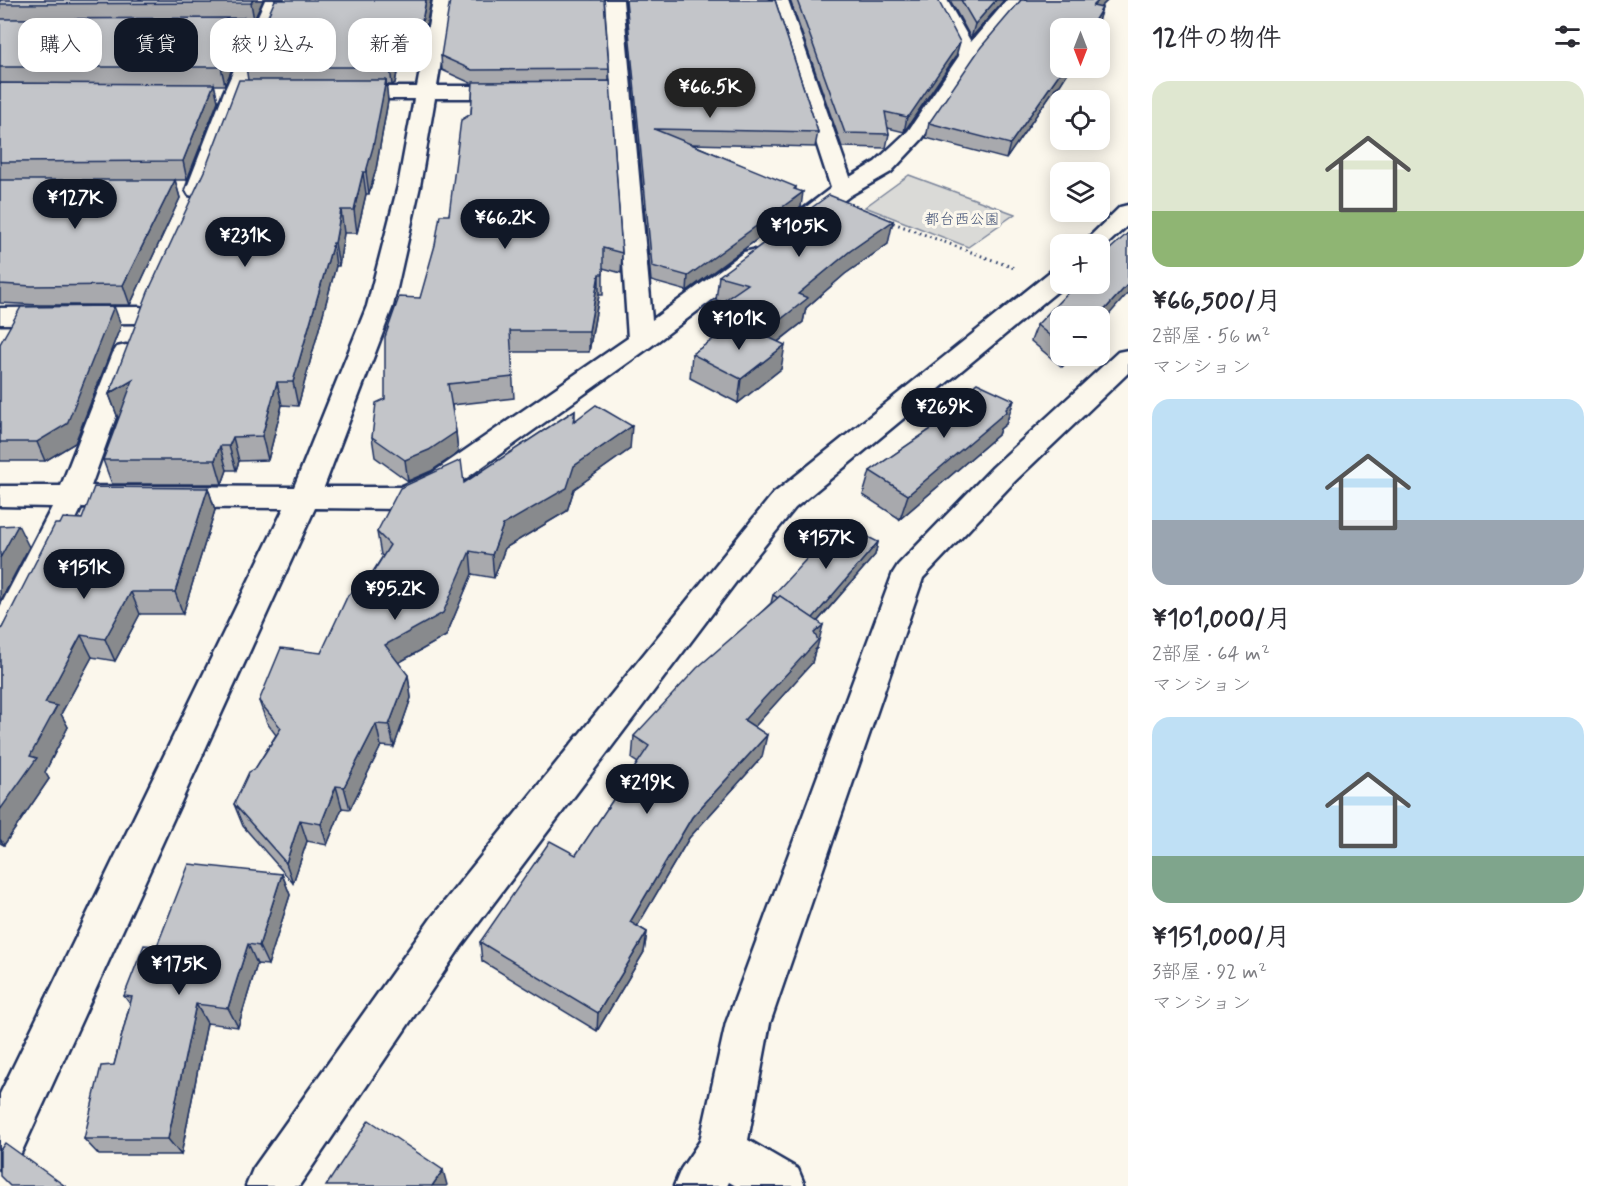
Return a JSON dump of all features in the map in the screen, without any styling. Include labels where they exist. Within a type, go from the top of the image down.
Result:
[{"type":"street","points":[[267,18],[274,0]]},
{"type":"street","points":[[0,1144],[305,497],[380,306],[409,186],[442,0]]},
{"type":"street","points":[[614,0],[641,341]]},
{"type":"street","points":[[778,0],[843,190]]},
{"type":"street","points":[[938,0],[969,56]]},
{"type":"street","points":[[0,496],[404,498],[443,480],[641,341],[843,190],[883,167],[915,135],[969,56],[1016,0]]},
{"type":"street","points":[[188,210],[243,72]]},
{"type":"street","points":[[329,93],[621,91]]},
{"type":"street","points":[[210,92],[258,92]]},
{"type":"street","points":[[175,189],[198,189]]},
{"type":"street","points":[[1105,234],[1128,212]]},
{"type":"street","points":[[270,1186],[447,931],[737,558],[784,501],[1050,285]]},
{"type":"street","points":[[0,316],[145,305],[72,497],[0,640]]},
{"type":"street","points":[[781,1186],[710,1169],[748,1023],[909,573],[1004,474],[1128,358]]},
{"type":"path","points":[[884,219],[1050,277]]},
{"type":"green space","name":"都台西公園","points":[[909,175],[1015,214],[968,247],[865,207]]},
{"type":"building","points":[[0,0],[253,0],[251,3],[0,4]]},
{"type":"building","points":[[275,0],[426,0],[423,18],[348,18],[348,67],[336,67],[336,18],[267,18]]},
{"type":"building","points":[[450,0],[604,0],[609,69],[472,70],[441,56]]},
{"type":"building","points":[[626,0],[775,0],[818,132],[654,129],[796,187],[794,189],[803,192],[688,276],[652,266]]},
{"type":"building","points":[[797,0],[938,0],[960,42],[910,115],[907,117],[885,112],[889,134],[845,133]]},
{"type":"building","points":[[961,0],[996,0],[975,24]]},
{"type":"building","points":[[1021,0],[1099,0],[1093,6],[1102,8],[1096,18],[1050,18],[1050,78],[1056,78],[1010,144],[929,123],[981,47]]},
{"type":"building","points":[[198,18],[210,18],[210,67],[198,67]]},
{"type":"building","points":[[0,19],[18,19],[18,67],[0,67]]},
{"type":"building","points":[[102,19],[114,19],[114,67],[102,67]]},
{"type":"building","points":[[239,80],[386,80],[366,172],[363,172],[354,210],[341,210],[335,243],[333,243],[293,382],[277,382],[262,436],[233,437],[229,446],[220,446],[215,460],[103,460],[133,380],[109,394],[148,292],[206,167]]},
{"type":"building","points":[[610,81],[622,253],[603,248],[603,274],[599,274],[589,331],[510,331],[513,377],[448,384],[456,432],[429,450],[405,460],[372,437],[376,403],[385,399],[385,337],[399,297],[420,298],[435,245],[440,215],[449,215],[461,120],[471,114],[473,82]]},
{"type":"building","points":[[0,83],[214,84],[183,161],[0,162]]},
{"type":"building","points":[[0,180],[175,180],[123,285],[32,286],[0,284]]},
{"type":"building","points":[[829,195],[893,221],[850,251],[798,294],[808,298],[771,327],[722,302],[748,284],[719,276]]},
{"type":"building","points":[[1128,233],[1128,284],[1108,306],[1055,306],[1066,294],[1110,294],[1110,249]]},
{"type":"building","points":[[114,306],[67,424],[37,442],[0,442],[0,344],[21,307]]},
{"type":"building","points":[[1050,311],[1050,336],[1037,325]]},
{"type":"building","points":[[737,323],[785,345],[741,379],[692,354]]},
{"type":"building","points":[[977,383],[1014,400],[1006,409],[1007,411],[908,495],[870,471],[950,416],[942,412]]},
{"type":"building","points":[[596,405],[632,426],[574,466],[567,488],[503,525],[492,555],[470,551],[443,613],[385,645],[408,675],[389,725],[376,724],[344,787],[336,786],[321,824],[300,820],[286,863],[234,804],[249,772],[255,769],[281,728],[259,701],[281,648],[321,653],[348,595],[369,579],[390,545],[377,532],[400,488],[461,460],[464,483],[575,410],[573,422]]},
{"type":"building","points":[[94,487],[208,488],[175,592],[131,592],[105,639],[81,635],[45,703],[57,706],[30,756],[37,758],[0,810],[0,629],[55,524],[60,524],[63,518],[82,519]]},
{"type":"building","points":[[840,523],[878,542],[813,618],[780,596],[778,598],[773,595]]},
{"type":"building","points":[[18,525],[0,558],[0,526]]},
{"type":"building","points":[[780,596],[823,625],[814,633],[818,640],[744,720],[767,735],[692,817],[630,922],[647,932],[598,1013],[480,942],[550,841],[576,855],[649,746],[634,736],[697,668]]},
{"type":"building","points":[[189,864],[282,874],[259,946],[248,944],[228,1008],[196,1004],[168,1139],[84,1139],[101,1066],[114,1065],[132,997],[124,996],[144,945],[157,946]]},
{"type":"building","points":[[369,1120],[443,1170],[432,1186],[326,1186]]},
{"type":"building","points":[[5,1143],[65,1186],[10,1186],[0,1176],[0,1150]]}]
